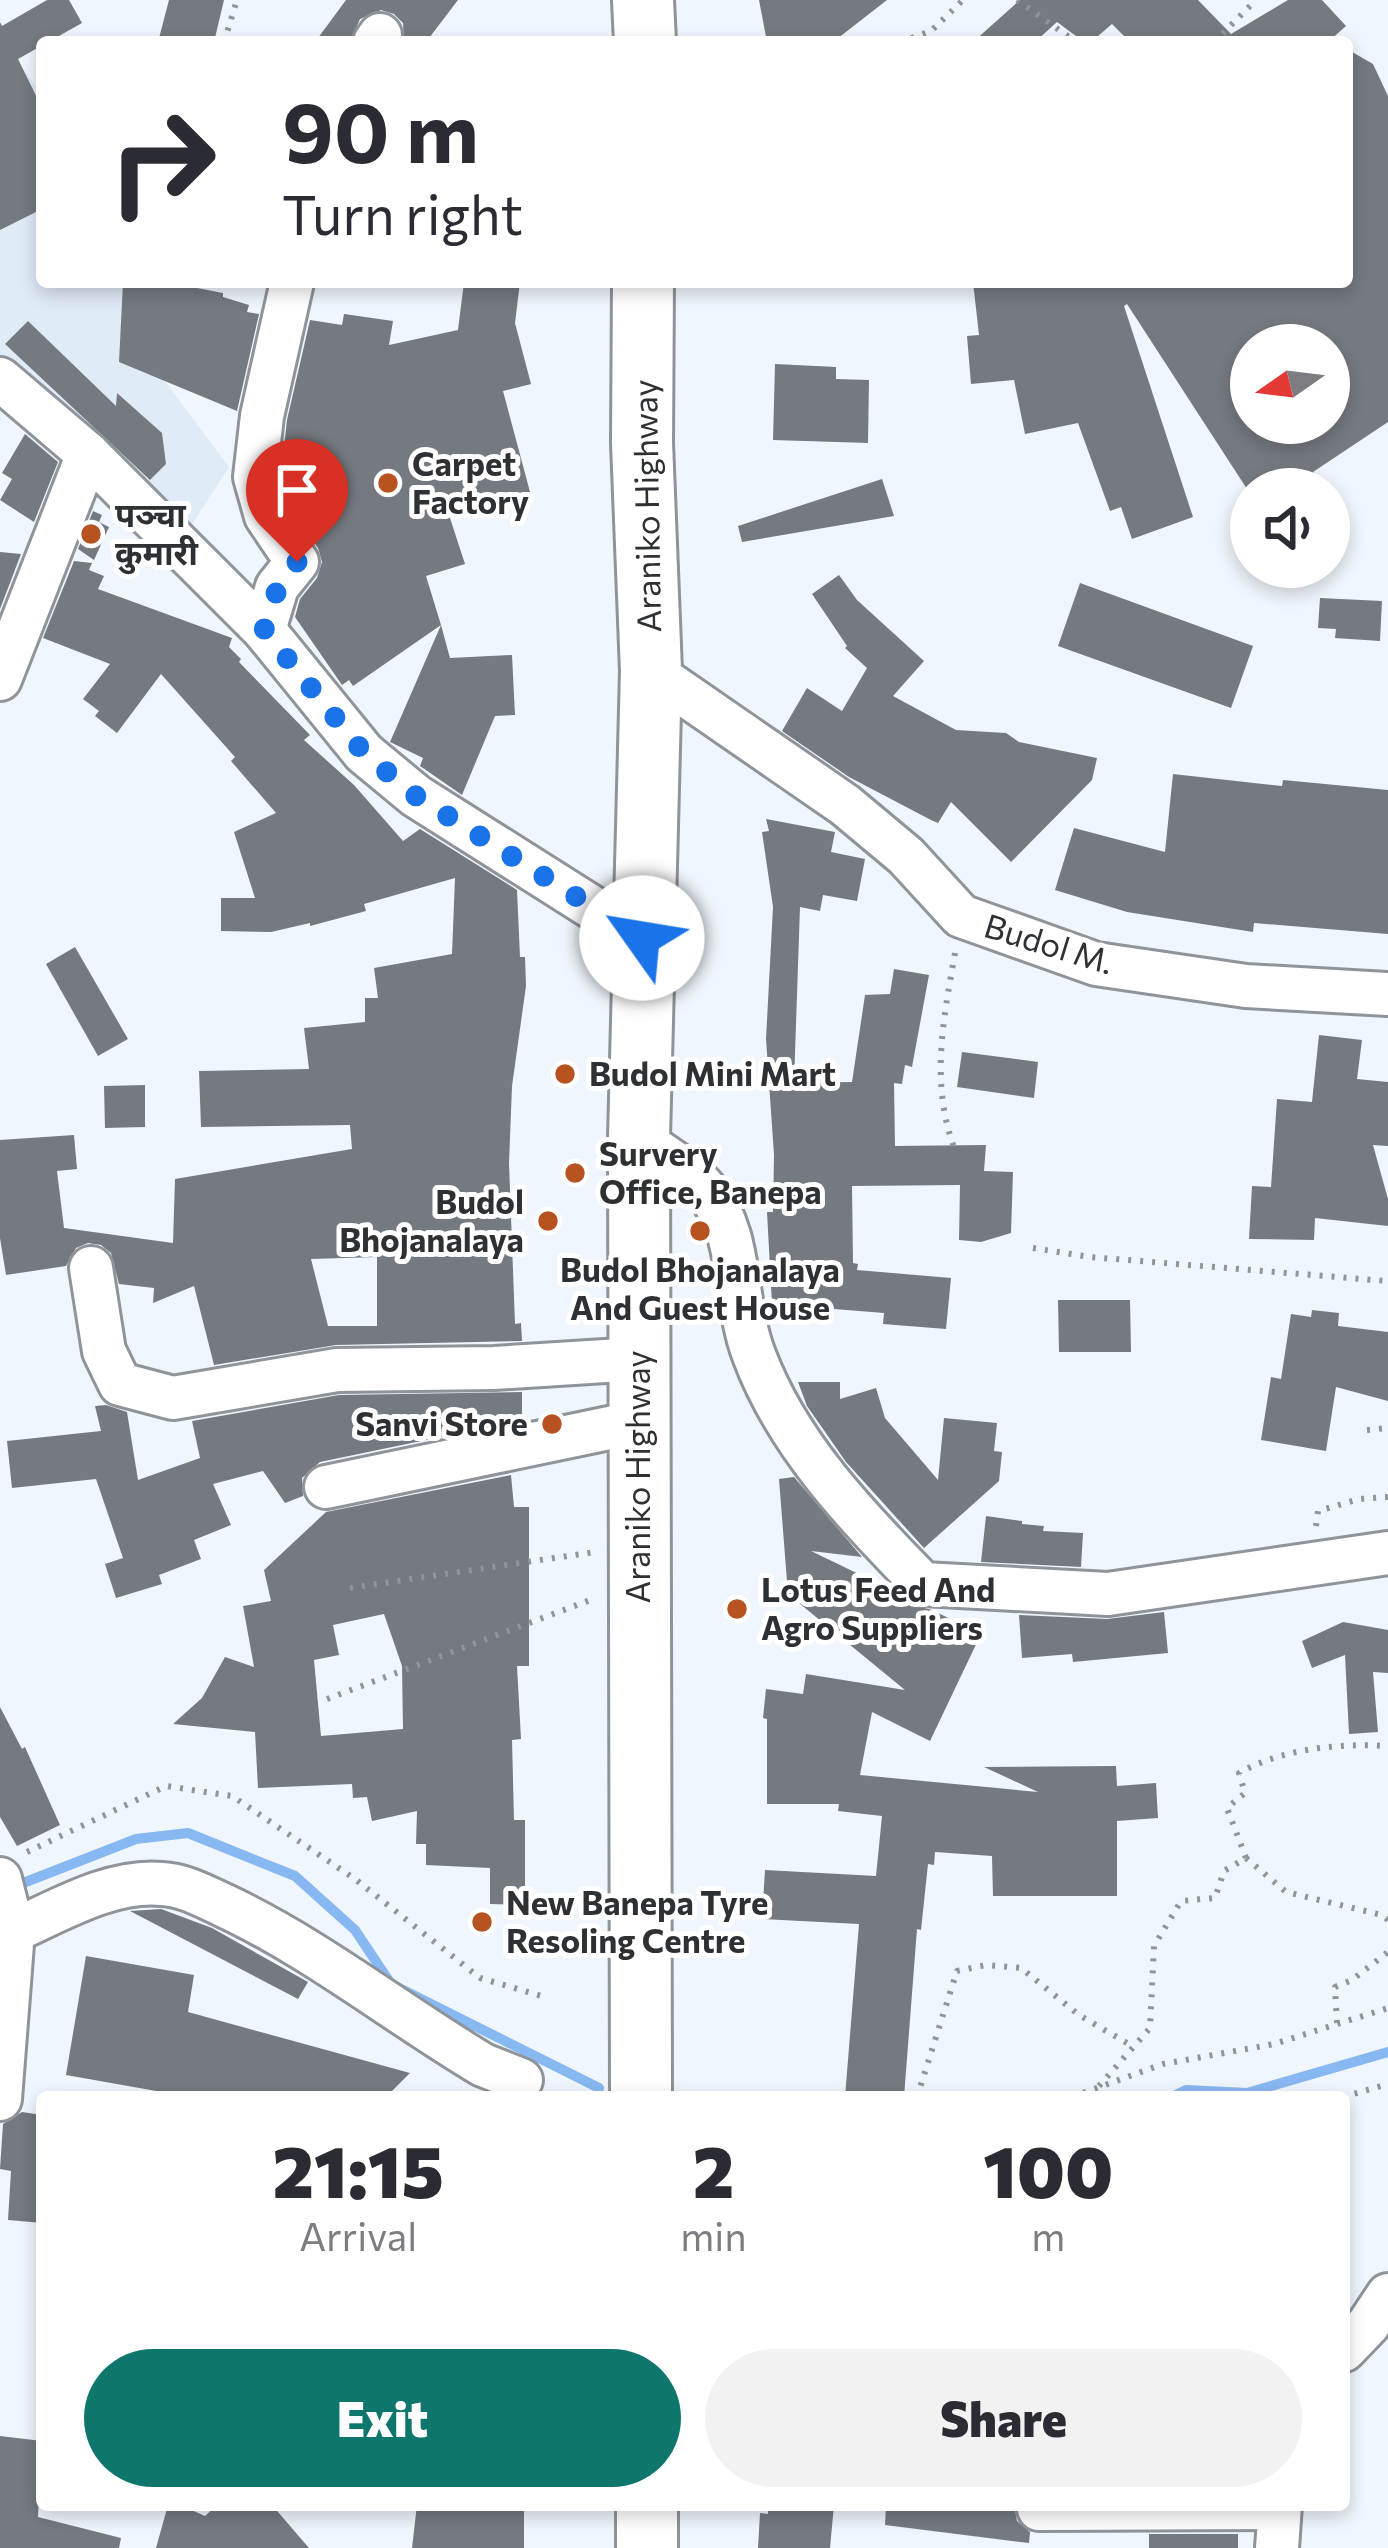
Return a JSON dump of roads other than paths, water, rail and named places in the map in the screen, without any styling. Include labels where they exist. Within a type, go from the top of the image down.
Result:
[{"type":"highway","points":[[644,0],[645,36]]},
{"type":"highway","name":"Araniko Highway","points":[[640,2091],[639,1138],[651,671],[642,443],[643,288]]},
{"type":"highway","points":[[647,2511],[647,2548]]},
{"type":"street","points":[[264,630],[278,587],[297,562],[266,516],[255,477],[262,416],[291,288]]},
{"type":"street","points":[[0,379],[88,454],[264,630],[364,753],[416,796],[642,938]]},
{"type":"street","points":[[0,679],[88,454]]},
{"type":"street","name":"Budol M.","points":[[651,671],[845,805],[905,856],[961,916],[1096,964],[1246,986],[1388,994]]},
{"type":"street","points":[[639,1138],[703,1186],[726,1220],[753,1353],[791,1432],[868,1528],[922,1584],[1108,1594],[1388,1552]]},
{"type":"street","points":[[91,1268],[104,1351],[121,1384],[173,1398],[337,1370],[638,1360]]},
{"type":"street","points":[[326,1487],[638,1422]]},
{"type":"street","points":[[0,2099],[14,1931],[10,1867]]},
{"type":"street","points":[[14,1931],[82,1900],[132,1885],[161,1883],[186,1888],[251,1918],[469,2056],[521,2080]]},
{"type":"street","points":[[1350,2344],[1388,2295]]},
{"type":"street","points":[[1063,2511],[1279,2520]]},
{"type":"waterway","points":[[13,1887],[136,1839],[188,1833],[295,1876],[355,1930],[391,1984],[599,2088]]},
{"type":"waterway","points":[[1254,2091],[1388,2052]]},
{"type":"waterway","points":[[1184,2091],[1206,2091]]},
{"type":"place","name":"Carpet Factory","points":[[388,483]]},
{"type":"place","name":"पञ्चा कुमारी","points":[[91,534]]},
{"type":"place","name":"Budol Mini Mart","points":[[565,1074]]},
{"type":"place","name":"Survery Office, Banepa","points":[[575,1173]]},
{"type":"place","name":"Budol Bhojanalaya","points":[[548,1221]]},
{"type":"place","name":"Budol Bhojanalaya And Guest House","points":[[700,1231]]},
{"type":"place","name":"Sanvi Store","points":[[552,1424]]},
{"type":"place","name":"Lotus Feed And Agro Suppliers","points":[[737,1609]]},
{"type":"place","name":"New Banepa Tyre Resoling Centre","points":[[482,1922]]}]
